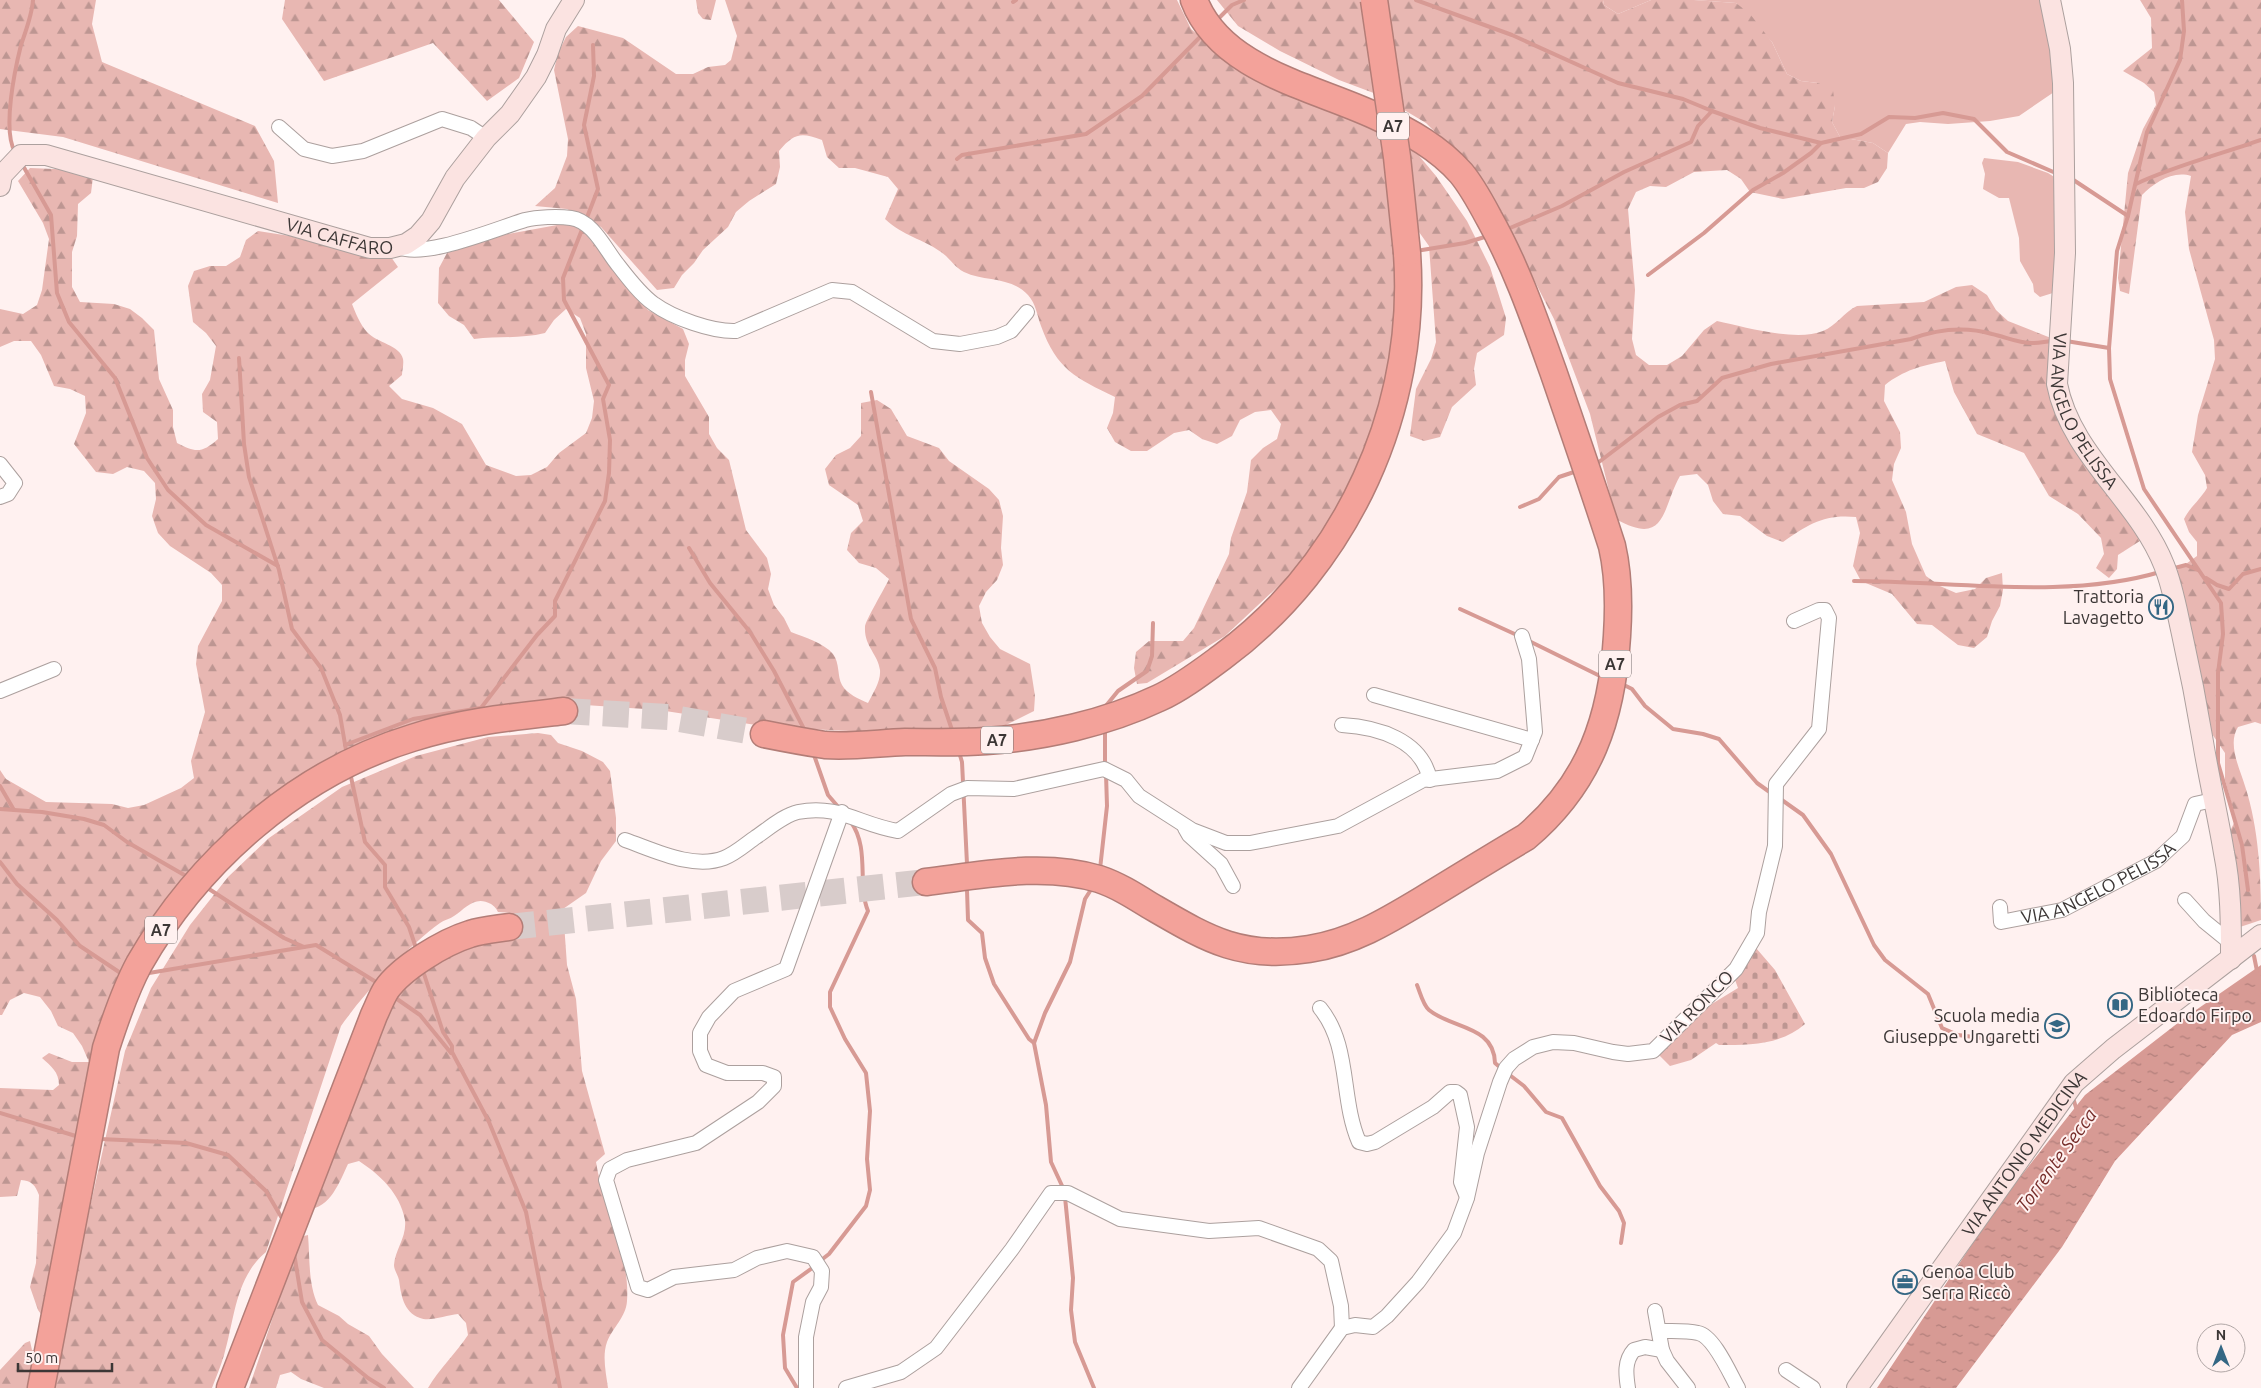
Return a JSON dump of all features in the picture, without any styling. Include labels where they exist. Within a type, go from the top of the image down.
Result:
[{"type":"highway","name":"A7","points":[[926,882],[1026,872],[1066,872],[1099,879],[1119,887],[1199,934],[1215,942],[1235,948],[1286,952],[1333,944],[1376,927],[1526,837],[1539,826],[1578,777],[1590,758],[1606,716],[1613,680],[1618,606],[1617,575],[1612,546],[1519,276],[1482,206],[1462,174],[1434,149],[1414,135],[1379,117],[1250,62],[1226,43],[1209,25],[1194,0]]},
{"type":"highway","name":"A7","points":[[764,734],[827,745],[986,741],[1041,734],[1097,720],[1161,697],[1208,667],[1245,640],[1304,578],[1348,516],[1389,421],[1402,368],[1409,302],[1407,253],[1397,157],[1374,0]]},
{"type":"highway","name":"A7","points":[[41,1388],[81,1167],[106,1048],[116,1014],[139,965],[164,927],[202,876],[245,833],[312,783],[366,754],[412,738],[481,721],[564,711]]},
{"type":"highway","points":[[230,1388],[371,1024],[386,990],[410,968],[444,946],[470,934],[509,927]]},
{"type":"street","name":"VIA CAFFARO","points":[[0,186],[2,175],[22,155],[46,155],[356,245],[370,248],[390,248],[406,244],[418,236],[431,221],[455,178],[486,138],[510,114],[536,77],[547,55],[556,28],[574,0]]},
{"type":"street","name":"VIA ANGELO PELISSA","points":[[2050,0],[2060,49],[2063,83],[2065,253],[2057,384],[2060,399],[2095,461],[2145,530],[2164,565],[2176,606],[2195,696],[2213,800],[2225,855],[2231,951]]},
{"type":"street","points":[[279,126],[304,149],[332,156],[363,151],[442,119],[471,128],[486,138]]},
{"type":"street","points":[[396,246],[402,250],[418,251],[460,241],[528,220],[572,218],[590,227],[618,265],[652,304],[669,314],[722,331],[736,331],[832,290],[852,292],[933,341],[960,344],[997,337],[1012,331],[1027,312]]},
{"type":"street","points":[[0,464],[15,483],[8,494],[0,498]]},
{"type":"street","name":"VIA RONCO","points":[[1342,1328],[1355,1324],[1373,1327],[1387,1316],[1418,1282],[1454,1234],[1467,1198],[1477,1153],[1500,1082],[1506,1068],[1520,1053],[1533,1047],[1553,1042],[1574,1043],[1628,1054],[1653,1051],[1736,969],[1757,933],[1759,912],[1775,846],[1776,784],[1819,729],[1829,618],[1825,610],[1819,610],[1794,621]]},
{"type":"street","points":[[625,840],[685,860],[714,861],[726,858],[796,812],[821,810],[842,812],[880,828],[898,831],[951,794],[967,788],[1014,789],[1104,769],[1126,780],[1139,796],[1192,830],[1226,843],[1250,843],[1338,826],[1423,780],[1497,771],[1525,757],[1536,732],[1529,659],[1522,636]]},
{"type":"street","points":[[0,691],[54,669]]},
{"type":"street","points":[[1374,695],[1532,740]]},
{"type":"street","points":[[1342,725],[1363,726],[1382,731],[1414,749],[1423,760],[1430,780]]},
{"type":"street","name":"VIA ANGELO PELISSA","points":[[2000,907],[2001,922],[2062,910],[2156,861],[2182,836],[2195,804],[2213,800]]},
{"type":"street","points":[[806,1388],[806,1337],[813,1302],[821,1287],[822,1271],[813,1257],[787,1250],[757,1258],[734,1270],[674,1277],[648,1290],[638,1287],[606,1180],[610,1169],[627,1160],[696,1143],[758,1102],[774,1086],[774,1077],[763,1073],[726,1073],[706,1065],[700,1052],[700,1033],[709,1017],[734,991],[786,969],[842,812]]},
{"type":"street","points":[[1183,824],[1189,836],[1221,864],[1233,886]]},
{"type":"street","points":[[2185,900],[2231,951]]},
{"type":"street","name":"VIA ANTONIO MEDICINA","points":[[1857,1388],[2074,1083],[2231,951],[2261,935]]},
{"type":"street","points":[[1320,1008],[1328,1018],[1342,1055],[1352,1126],[1358,1142],[1367,1144],[1375,1142],[1433,1107],[1450,1092],[1456,1092],[1460,1095],[1467,1127],[1461,1182],[1467,1198]]},
{"type":"street","points":[[846,1388],[901,1372],[936,1348],[1012,1250],[1051,1193],[1068,1193],[1120,1219],[1209,1230],[1259,1228],[1318,1249],[1331,1261],[1341,1306],[1342,1328],[1299,1388]]},
{"type":"street","points":[[1655,1311],[1662,1350],[1667,1361],[1688,1388]]},
{"type":"street","points":[[1659,1331],[1704,1335],[1712,1343],[1738,1388]]},
{"type":"street","points":[[1628,1388],[1626,1371],[1631,1353],[1641,1347],[1662,1350]]},
{"type":"street","points":[[1786,1370],[1813,1388]]},
{"type":"green space","points":[[0,0],[96,0],[92,24],[102,62],[255,126],[274,161],[278,203],[63,137],[0,129]]},
{"type":"green space","points":[[285,0],[499,0],[534,42],[519,78],[487,101],[433,43],[324,81],[282,19]]},
{"type":"green space","points":[[696,0],[716,0],[711,20],[703,19],[698,13]]},
{"type":"green space","points":[[725,0],[1177,0],[1191,29],[1223,57],[1376,126],[1415,151],[1436,176],[1467,221],[1490,267],[1506,318],[1504,335],[1477,353],[1474,369],[1476,385],[1452,407],[1440,437],[1424,441],[1410,436],[1416,389],[1431,359],[1436,342],[1429,246],[1419,232],[1404,239],[1395,292],[1392,344],[1376,426],[1352,491],[1316,551],[1225,636],[1147,683],[1137,684],[1134,668],[1136,652],[1149,641],[1183,641],[1194,628],[1229,554],[1231,538],[1247,492],[1251,460],[1263,448],[1277,439],[1281,424],[1271,410],[1255,412],[1240,420],[1232,436],[1217,444],[1202,439],[1189,430],[1174,433],[1147,451],[1131,451],[1115,442],[1107,428],[1113,413],[1115,397],[1079,378],[1061,363],[1047,341],[1031,298],[1013,285],[964,272],[957,268],[941,252],[892,225],[885,219],[898,189],[888,177],[855,168],[839,168],[827,157],[822,140],[815,137],[798,136],[784,145],[779,151],[780,167],[776,184],[749,201],[736,212],[728,227],[703,250],[682,275],[674,288],[657,290],[601,227],[567,209],[535,206],[555,188],[567,156],[568,139],[554,70],[558,53],[566,37],[578,26],[623,38],[676,74],[693,74],[708,67],[725,65],[731,60],[737,36]]},
{"type":"green space","points":[[1217,0],[1603,0],[1604,5],[1618,14],[1651,0],[1694,0],[1736,3],[1750,14],[1772,42],[1787,74],[1801,81],[1818,83],[1833,90],[1835,106],[1832,122],[1840,137],[1873,143],[1888,153],[1887,168],[1878,182],[1864,188],[1846,188],[1783,199],[1750,192],[1741,179],[1727,170],[1694,172],[1666,187],[1650,186],[1636,192],[1628,209],[1635,290],[1632,339],[1636,355],[1649,365],[1667,365],[1682,356],[1704,330],[1717,321],[1770,332],[1799,335],[1812,334],[1828,329],[1857,306],[1924,302],[1956,287],[1972,285],[1987,295],[1996,310],[2008,321],[2051,338],[2048,386],[2143,539],[2118,555],[2117,569],[2109,578],[2096,568],[2104,554],[2101,538],[2078,514],[2049,496],[2024,453],[1977,434],[1954,392],[1945,361],[1913,369],[1892,380],[1885,385],[1884,401],[1900,432],[1901,448],[1894,464],[1892,480],[1906,512],[1912,544],[1926,576],[1940,586],[1956,593],[1975,589],[1986,578],[2002,573],[2003,590],[2000,606],[1992,621],[1987,637],[1974,648],[1958,645],[1932,625],[1917,624],[1892,594],[1861,581],[1853,566],[1860,533],[1856,517],[1835,517],[1817,522],[1783,542],[1767,536],[1740,516],[1723,514],[1713,501],[1708,485],[1697,474],[1680,476],[1665,511],[1654,526],[1645,529],[1633,527],[1616,519],[1590,414],[1554,319],[1510,233],[1473,170],[1426,123],[1379,95],[1339,80],[1280,51],[1238,26]]},
{"type":"green space","points":[[1603,0],[1651,0],[1618,14],[1604,5]]},
{"type":"green space","points":[[1694,0],[2043,0],[2057,90],[2019,116],[1990,121],[1948,124],[1920,122],[1906,124],[1888,153],[1873,143],[1840,137],[1832,122],[1835,106],[1818,83],[1801,81],[1787,74],[1772,42],[1736,3]]},
{"type":"green space","points":[[2140,0],[2261,0],[2261,724],[2255,722],[2238,727],[2235,734],[2234,749],[2250,802],[2256,836],[2260,870],[2261,920],[2240,927],[2228,835],[2234,823],[2233,809],[2225,780],[2225,753],[2210,731],[2176,571],[2197,556],[2197,542],[2189,532],[2184,519],[2207,488],[2205,475],[2192,452],[2198,415],[2215,359],[2214,340],[2189,249],[2185,212],[2191,176],[2171,176],[2158,182],[2142,195],[2129,294],[2120,291],[2118,278],[2128,173],[2143,129],[2156,105],[2154,92],[2144,83],[2123,71],[2152,48],[2151,18]]},
{"type":"green space","points":[[1984,158],[2018,162],[2048,173],[2059,180],[2056,292],[2040,297],[2034,292],[2033,284],[2020,261],[2019,238],[2009,198],[1999,198],[1983,189],[1985,174],[1982,163]]},
{"type":"green space","points":[[30,168],[78,170],[93,177],[91,193],[78,204],[77,236],[72,252],[72,287],[80,302],[114,304],[130,309],[154,330],[159,379],[173,410],[173,427],[177,443],[194,450],[208,447],[218,439],[217,422],[203,412],[202,394],[210,380],[216,346],[206,333],[193,322],[188,286],[194,271],[210,266],[226,266],[240,257],[246,240],[258,231],[290,236],[362,256],[391,257],[398,267],[352,304],[367,332],[376,339],[398,350],[401,354],[403,359],[402,375],[389,386],[402,399],[433,408],[462,424],[486,465],[516,476],[531,475],[547,467],[559,453],[586,433],[592,418],[594,401],[586,368],[586,334],[580,318],[566,309],[554,320],[545,333],[474,339],[464,325],[449,316],[438,303],[439,268],[447,253],[502,235],[568,223],[583,231],[648,310],[683,329],[689,344],[685,360],[685,376],[709,417],[709,434],[717,448],[729,460],[746,530],[767,558],[771,574],[768,589],[774,605],[784,618],[791,632],[808,638],[833,654],[837,661],[840,681],[847,691],[868,703],[878,683],[880,674],[879,664],[869,645],[865,634],[865,627],[889,579],[876,568],[859,563],[847,550],[851,533],[863,521],[858,505],[829,485],[825,469],[836,455],[850,448],[861,436],[861,403],[877,400],[891,409],[907,436],[939,448],[949,461],[989,489],[999,500],[1003,516],[1001,548],[1003,565],[997,580],[986,592],[979,606],[982,623],[1000,649],[1030,664],[1035,696],[1034,711],[1004,726],[958,732],[888,733],[769,727],[659,710],[585,705],[529,705],[312,772],[127,976],[43,1317],[38,1310],[30,1287],[36,1263],[39,1195],[33,1184],[21,1180],[17,1196],[0,1197],[0,1088],[53,1090],[59,1085],[58,1076],[42,1058],[49,1053],[72,1062],[89,1062],[82,1046],[73,1033],[58,1026],[51,1011],[40,997],[24,993],[10,1000],[2,1015],[0,1015],[0,770],[6,779],[46,802],[112,804],[128,808],[144,805],[181,788],[194,778],[191,761],[205,712],[196,664],[198,646],[222,601],[222,585],[211,573],[170,546],[158,533],[152,516],[156,499],[155,483],[144,471],[127,467],[113,474],[96,472],[74,444],[86,413],[85,396],[70,389],[54,386],[41,355],[31,341],[14,341],[0,347],[0,309],[23,314],[37,305],[42,290],[49,239],[43,223],[18,181]]},
{"type":"green space","points":[[538,733],[551,735],[558,743],[582,751],[603,762],[610,771],[616,818],[616,841],[601,861],[586,893],[563,909],[567,965],[576,999],[582,1071],[605,1154],[596,1162],[622,1253],[627,1286],[626,1307],[606,1347],[605,1365],[608,1388],[428,1388],[468,1335],[466,1323],[458,1314],[433,1319],[420,1318],[406,1307],[394,1265],[396,1254],[403,1238],[405,1220],[399,1201],[394,1193],[374,1172],[359,1161],[348,1164],[338,1186],[328,1199],[316,1208],[308,1209],[389,1006],[415,978],[448,956],[490,940],[515,937],[513,913],[498,912],[491,904],[480,901],[471,904],[440,923],[400,957],[374,985],[341,1026],[266,1252],[256,1262],[242,1286],[223,1359],[212,1388],[0,1388],[0,1370],[25,1343],[30,1341],[32,1350],[56,1359],[125,1051],[151,988],[190,925],[228,877],[269,838],[342,787],[416,756],[488,737]]},
{"type":"green space","points":[[1756,948],[1775,970],[1805,1024],[1796,1031],[1775,1040],[1754,1044],[1719,1045],[1716,1043],[1691,1060],[1670,1066],[1658,1054],[1692,1016],[1738,988],[1734,977]]},
{"type":"green space","points":[[308,1235],[312,1289],[318,1305],[339,1316],[348,1324],[369,1336],[382,1354],[414,1388],[324,1388],[301,1379],[291,1372],[280,1375],[276,1388],[249,1388],[300,1237]]},
{"type":"water","name":"Torrente Secca","points":[[2261,965],[2261,1022],[2232,1035],[2115,1161],[2062,1247],[1956,1388],[1877,1388],[1998,1205],[2085,1095],[2183,1019]]},
{"type":"waterway","points":[[15,152],[11,142],[10,129],[11,99],[18,56],[30,17],[33,0]]},
{"type":"waterway","points":[[1220,17],[1232,5],[1244,0]]},
{"type":"waterway","points":[[1416,0],[1512,35],[1618,83],[1683,99],[1760,128],[1821,143],[1861,134],[1889,117],[1915,118],[1943,113],[1974,119],[2007,152],[2058,174]]},
{"type":"waterway","points":[[2182,0],[2184,31],[2180,60],[2147,132],[2128,216],[2117,251],[2109,348],[2110,379],[2144,489],[2221,603],[2223,634],[2218,673],[2218,763],[2242,845],[2248,890]]},
{"type":"waterway","points":[[957,159],[962,155],[1086,134],[1142,96],[1201,36]]},
{"type":"waterway","points":[[586,220],[598,189],[584,125],[594,76],[593,45]]},
{"type":"waterway","points":[[1510,228],[1562,206],[1624,172],[1691,142],[1698,126],[1712,111]]},
{"type":"waterway","points":[[2136,184],[2182,166],[2261,140]]},
{"type":"waterway","points":[[1648,275],[1704,233],[1753,190],[1783,173],[1811,153],[1821,143]]},
{"type":"waterway","points":[[22,164],[51,215],[57,293],[69,322],[115,378],[147,458],[168,490],[206,525],[278,566]]},
{"type":"waterway","points":[[2072,179],[2128,216]]},
{"type":"waterway","points":[[345,745],[413,719],[481,708],[537,635],[555,616],[555,601],[605,501],[609,473],[610,440],[603,399],[609,385],[564,300],[563,278],[583,227]]},
{"type":"waterway","points":[[1416,251],[1465,243],[1488,236]]},
{"type":"waterway","points":[[1595,465],[1658,417],[1680,405],[1697,401],[1722,378],[1771,364],[1911,339],[1941,331],[1961,329],[2029,343],[2054,341]]},
{"type":"waterway","points":[[2066,341],[2109,348]]},
{"type":"waterway","points":[[239,358],[244,444],[249,477],[279,570],[292,629],[321,668],[340,715],[346,750]]},
{"type":"waterway","points":[[871,392],[911,619],[935,668],[941,697],[953,733]]},
{"type":"waterway","points":[[1520,507],[1539,499],[1559,477],[1574,472]]},
{"type":"waterway","points":[[689,548],[710,583],[750,632],[774,671],[805,731]]},
{"type":"waterway","points":[[2171,569],[2186,565],[2198,570]]},
{"type":"waterway","points":[[2206,578],[2217,585],[2229,589],[2243,574],[2261,569]]},
{"type":"waterway","points":[[1854,581],[2048,587],[2124,580],[2160,572]]},
{"type":"waterway","points":[[1460,609],[1519,636]]},
{"type":"waterway","points":[[1105,707],[1118,691],[1147,671],[1152,656],[1153,623]]},
{"type":"waterway","points":[[1527,640],[1602,677]]},
{"type":"waterway","points":[[1626,686],[1632,689],[1645,706],[1673,729],[1719,739],[1757,783],[1771,793]]},
{"type":"waterway","points":[[1105,729],[1105,767]]},
{"type":"waterway","points":[[959,752],[962,762],[967,864]]},
{"type":"waterway","points":[[814,755],[828,795],[840,809]]},
{"type":"waterway","points":[[1100,869],[1107,806],[1106,774]]},
{"type":"waterway","points":[[351,777],[365,842],[385,865],[385,887],[409,927],[416,948]]},
{"type":"waterway","points":[[0,786],[14,810]]},
{"type":"waterway","points":[[1779,798],[1803,815],[1831,854],[1874,945],[1885,960],[1928,994],[1942,1028],[1958,1035],[1997,1040]]},
{"type":"waterway","points":[[0,809],[42,812],[84,819],[104,825],[127,842],[186,876]]},
{"type":"waterway","points":[[820,1261],[829,1254],[866,1206],[870,1190],[867,1159],[870,1111],[866,1073],[845,1039],[830,1007],[830,992],[868,911],[863,890],[860,844],[857,832],[851,822]]},
{"type":"waterway","points":[[0,862],[17,884],[57,920],[80,946],[122,974]]},
{"type":"waterway","points":[[1064,1190],[1051,1162],[1046,1105],[1034,1043],[1045,1013],[1070,962],[1085,899],[1092,888]]},
{"type":"waterway","points":[[209,889],[284,938],[304,947]]},
{"type":"waterway","points":[[967,890],[968,920],[982,933],[985,958],[994,984],[1029,1039],[1034,1043]]},
{"type":"waterway","points":[[149,973],[316,945],[376,982]]},
{"type":"waterway","points":[[2254,956],[2257,971]]},
{"type":"waterway","points":[[424,974],[443,1032],[452,1046],[452,1052],[489,1122],[526,1212],[560,1388]]},
{"type":"waterway","points":[[1417,985],[1423,1002],[1429,1010],[1438,1016],[1470,1029],[1488,1041],[1493,1051],[1495,1063],[1502,1069]]},
{"type":"waterway","points":[[397,999],[420,1015],[451,1053]]},
{"type":"waterway","points":[[1507,1073],[1524,1086],[1546,1112],[1562,1118],[1600,1186],[1619,1211],[1624,1223],[1621,1243]]},
{"type":"waterway","name":"Torrente Secca","points":[[2074,1101],[2077,1111]]},
{"type":"waterway","points":[[0,1113],[79,1137]]},
{"type":"waterway","points":[[100,1139],[186,1143],[228,1155],[266,1191],[283,1220]]},
{"type":"waterway","points":[[1065,1197],[1073,1278],[1071,1310],[1075,1342],[1094,1388]]},
{"type":"waterway","points":[[294,1253],[302,1302],[322,1340],[368,1378],[384,1388]]},
{"type":"waterway","points":[[797,1388],[785,1368],[783,1335],[793,1282],[815,1266]]},
{"type":"tunnel","points":[[564,711],[668,717],[764,734]]},
{"type":"tunnel","points":[[509,927],[926,882]]},
{"type":"place","name":"Trattoria Lavagetto","points":[[2161,607]]},
{"type":"place","name":"Biblioteca Edoardo Firpo","points":[[2120,1005]]},
{"type":"place","name":"Scuola media Giuseppe Ungaretti","points":[[2057,1026]]},
{"type":"place","name":"Genoa Club Serra Riccò","points":[[1905,1282]]}]
